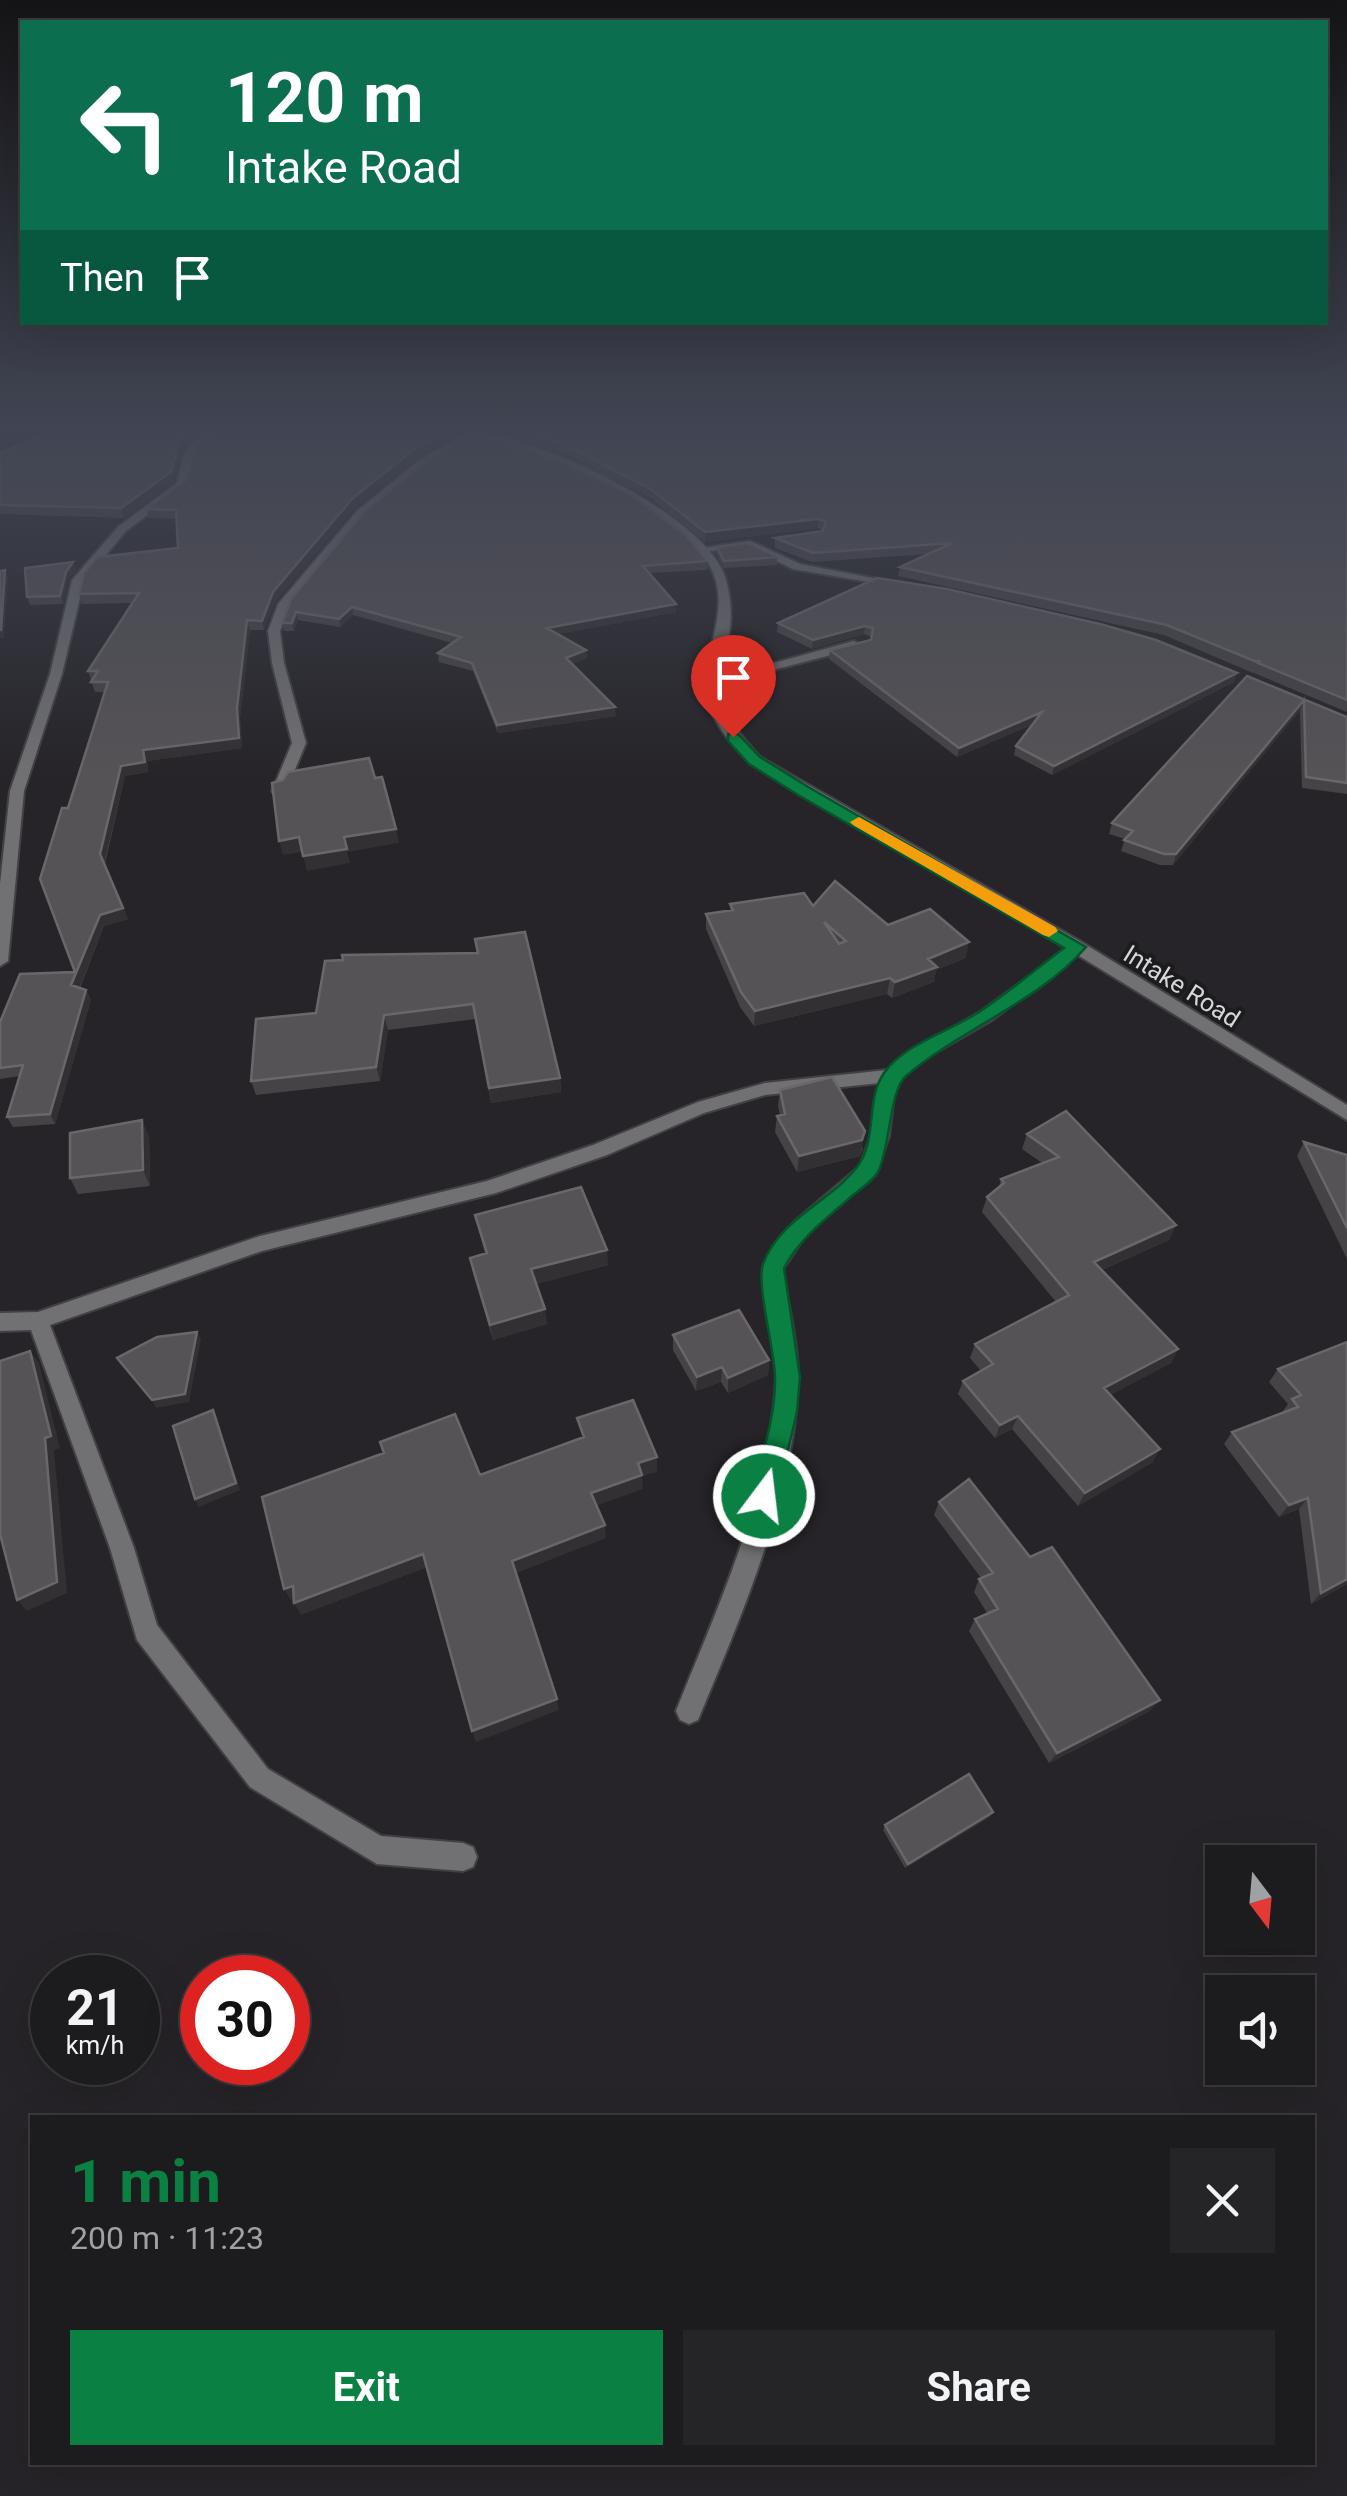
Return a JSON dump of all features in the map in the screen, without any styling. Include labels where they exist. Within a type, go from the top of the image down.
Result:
[{"type":"street","points":[[0,961],[17,791],[56,674],[78,580],[108,545]]},
{"type":"street","points":[[279,791],[299,743],[295,715],[278,663],[274,631],[284,604],[334,545]]},
{"type":"street","points":[[699,545],[714,563],[725,611],[711,682],[865,642]]},
{"type":"street","points":[[702,548],[732,545]]},
{"type":"street","points":[[753,545],[798,567],[907,586]]},
{"type":"street","name":"Intake Road","points":[[711,682],[716,713],[755,760],[1077,947],[1347,1114]]},
{"type":"street","points":[[689,1711],[744,1570],[785,1412],[788,1377],[773,1268],[802,1227],[868,1170],[880,1136],[884,1094],[892,1076],[920,1054],[986,1016],[1077,947]]},
{"type":"street","points":[[0,1322],[38,1321],[260,1244],[490,1188],[600,1150],[698,1108],[765,1090],[892,1076]]},
{"type":"street","points":[[38,1321],[122,1548],[146,1631],[259,1778],[376,1850],[463,1857]]},
{"type":"building","points":[[313,545],[273,592],[262,621],[247,620],[237,708],[239,738],[143,750],[145,762],[121,766],[100,854],[123,908],[100,915],[71,985],[86,990],[50,1114],[7,1117],[23,1065],[0,1068],[0,1022],[20,974],[75,972],[40,879],[62,808],[68,808],[108,682],[91,682],[98,671],[88,671],[139,593],[79,594],[84,573],[98,557],[178,548]]},
{"type":"building","points":[[336,545],[695,545],[707,561],[643,566],[676,604],[547,628],[586,650],[566,658],[615,707],[497,725],[472,663],[438,653],[461,637],[352,607],[339,619],[296,612],[292,623],[282,623],[291,599]]},
{"type":"building","points":[[753,545],[777,557],[724,561],[717,547]]},
{"type":"building","points":[[794,545],[918,545],[813,553]]},
{"type":"building","points":[[947,545],[1347,545],[1347,700],[1258,663],[1260,660],[1167,625],[900,567]]},
{"type":"building","points":[[73,562],[60,596],[27,597],[25,568]]},
{"type":"building","points":[[5,570],[1,630],[0,630],[0,571]]},
{"type":"building","points":[[877,578],[947,589],[1100,624],[1156,640],[1237,673],[1054,766],[1016,746],[1042,712],[959,748],[830,650],[871,640],[873,628],[865,626],[813,640],[778,623]]},
{"type":"building","points":[[1247,676],[1347,717],[1347,783],[1306,777],[1304,700],[1176,854],[1164,854],[1124,840],[1133,831],[1112,823]]},
{"type":"building","points":[[369,758],[375,778],[382,777],[396,829],[344,837],[347,849],[303,856],[299,837],[279,841],[272,783],[283,780],[288,772]]},
{"type":"building","points":[[835,881],[888,925],[930,909],[969,942],[928,959],[937,967],[895,982],[890,978],[755,1011],[741,992],[706,914],[733,910],[730,904],[804,893],[813,906]],"holes":[[[824,922],[846,941],[839,944]]]},
{"type":"building","points":[[525,932],[560,1078],[489,1088],[473,1004],[384,1015],[376,1067],[251,1081],[256,1019],[316,1013],[325,961],[343,960],[342,955],[478,953],[475,939]]},
{"type":"building","points":[[832,1077],[865,1131],[862,1140],[799,1156],[777,1116],[785,1114],[780,1090]]},
{"type":"building","points":[[1066,1111],[1176,1225],[1094,1262],[1178,1349],[1104,1388],[1160,1449],[1085,1493],[1018,1416],[1000,1425],[963,1381],[993,1364],[975,1344],[1069,1295],[987,1197],[1004,1183],[1001,1179],[1059,1157],[1027,1134]]},
{"type":"building","points":[[142,1120],[143,1170],[70,1178],[70,1133]]},
{"type":"building","points":[[1304,1142],[1347,1155],[1347,1228]]},
{"type":"building","points":[[581,1187],[607,1250],[531,1269],[545,1309],[490,1325],[470,1258],[487,1253],[475,1215]]},
{"type":"building","points":[[739,1310],[769,1360],[728,1378],[722,1367],[697,1377],[673,1335]]},
{"type":"building","points":[[197,1332],[185,1394],[152,1400],[117,1358],[157,1337]]},
{"type":"building","points":[[1347,1342],[1347,1579],[1321,1593],[1308,1498],[1289,1505],[1232,1432],[1298,1407],[1292,1399],[1301,1395],[1278,1369]]},
{"type":"building","points":[[30,1351],[51,1436],[45,1438],[57,1582],[17,1600],[0,1534],[0,1361]]},
{"type":"building","points":[[633,1400],[657,1457],[638,1463],[642,1475],[591,1493],[605,1525],[512,1561],[557,1699],[472,1731],[423,1554],[294,1603],[293,1586],[284,1589],[262,1497],[384,1453],[380,1442],[455,1414],[480,1475],[584,1437],[577,1418]]},
{"type":"building","points":[[213,1410],[236,1483],[195,1499],[173,1426]]},
{"type":"building","points":[[969,1479],[1030,1557],[1052,1547],[1160,1700],[1057,1753],[975,1619],[998,1609],[979,1579],[993,1573],[939,1502]]},
{"type":"building","points":[[969,1774],[993,1812],[908,1864],[885,1825]]},
{"type":"slow traffic","points":[[859,822],[1049,931]]},
{"type":"route","points":[[733,737],[755,760],[804,792],[1077,947],[986,1016],[920,1054],[892,1076],[884,1094],[880,1136],[868,1170],[802,1227],[783,1249],[773,1268],[788,1377],[785,1412],[764,1496]]}]
